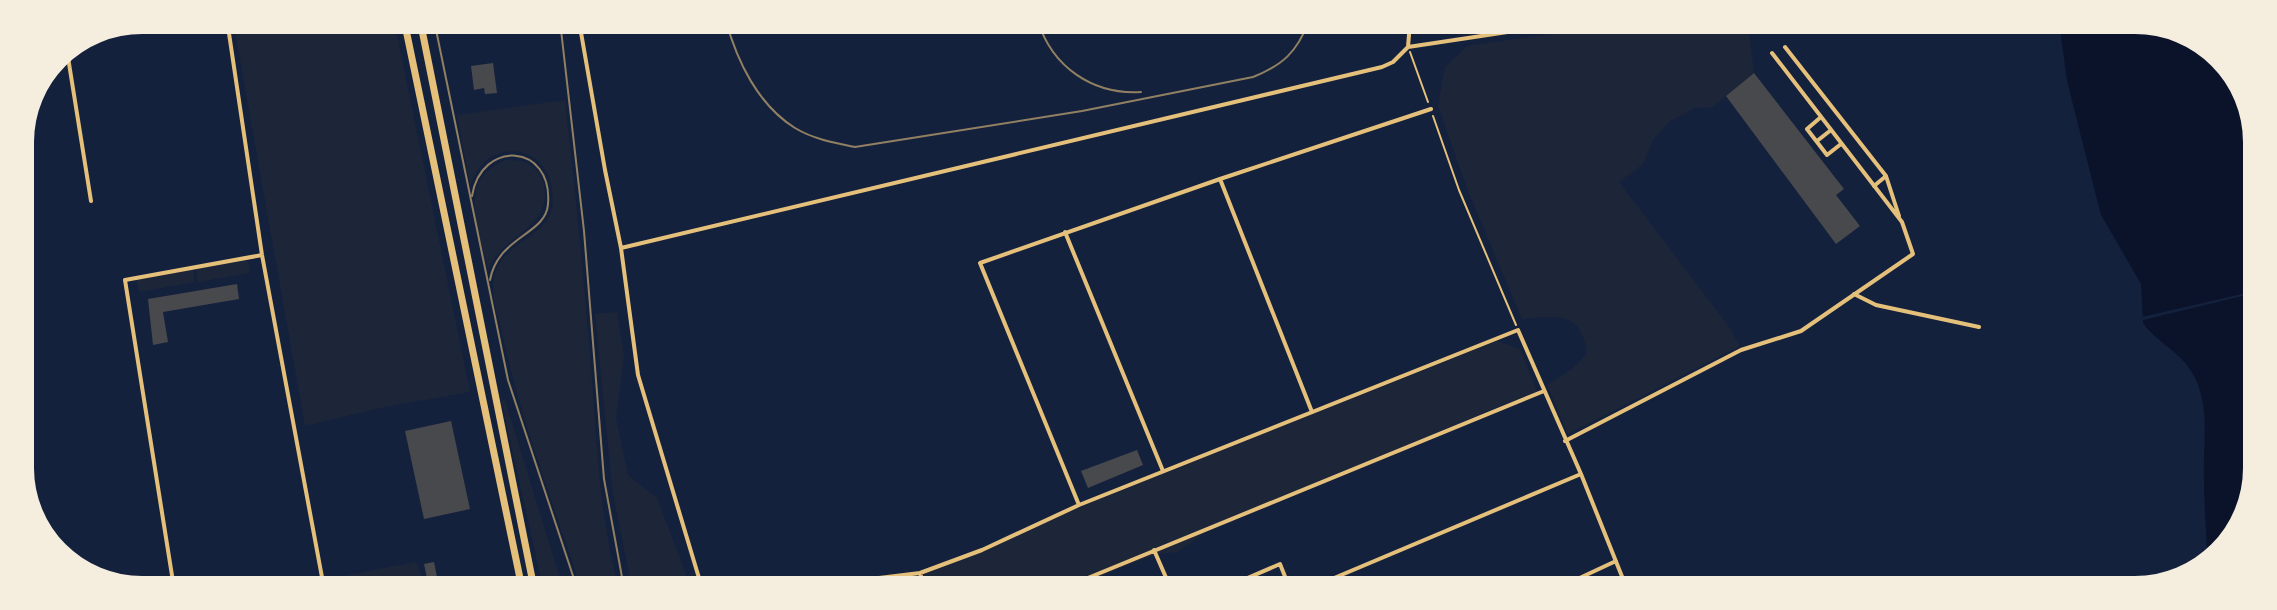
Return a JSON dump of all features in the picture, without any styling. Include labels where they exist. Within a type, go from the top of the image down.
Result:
[{"type":"main road","points":[[407,34],[520,576]]},
{"type":"main road","points":[[423,34],[532,576]]},
{"type":"street","points":[[229,34],[262,255],[322,576]]},
{"type":"street","points":[[581,34],[621,248],[638,375],[698,576]]},
{"type":"street","points":[[1408,47],[1409,34]]},
{"type":"street","points":[[621,248],[1382,67],[1393,62],[1408,47],[1495,34]]},
{"type":"street","points":[[1565,441],[1741,350],[1801,331],[1913,254],[1886,176],[1785,47]]},
{"type":"street","points":[[1772,53],[1902,222]]},
{"type":"street","points":[[69,63],[91,201]]},
{"type":"street","points":[[1079,505],[980,263],[1431,109]]},
{"type":"street","points":[[1821,117],[1807,129],[1827,155],[1841,144]]},
{"type":"street","points":[[1817,142],[1831,130]]},
{"type":"street","points":[[1874,186],[1886,176]]},
{"type":"street","points":[[1220,179],[1312,412]]},
{"type":"street","points":[[1065,232],[1163,472]]},
{"type":"street","points":[[172,576],[125,280],[262,255]]},
{"type":"street","points":[[1854,294],[1876,305],[1979,327]]},
{"type":"street","points":[[895,576],[920,573],[982,550],[1079,505],[1518,330],[1622,576]]},
{"type":"street","points":[[1092,576],[1544,391]]},
{"type":"street","points":[[1339,576],[1581,474]]},
{"type":"street","points":[[1154,550],[1165,576]]},
{"type":"street","points":[[1584,576],[1616,561]]},
{"type":"street","points":[[1252,576],[1280,564],[1285,576]]},
{"type":"path","points":[[1408,47],[1459,190],[1518,330]]},
{"type":"shaded area","points":[[235,34],[397,34],[470,392],[384,407],[305,426]]},
{"type":"shaded area","points":[[1551,34],[1749,34],[1754,73],[1713,107],[1695,108],[1669,122],[1653,140],[1643,164],[1619,182],[1727,324],[1740,346],[1568,434],[1547,385],[1572,369],[1587,354],[1584,340],[1580,330],[1566,319],[1522,319],[1468,191],[1438,106],[1445,67],[1467,46]]},
{"type":"shaded area","points":[[2061,34],[2156,36],[2183,45],[2201,56],[2221,76],[2235,101],[2241,121],[2243,468],[2235,509],[2221,534],[2206,549],[2202,397],[2186,364],[2143,323],[2141,284],[2101,215],[2067,81]]},
{"type":"shaded area","points":[[565,100],[600,480],[616,576],[577,576],[519,401],[494,297],[497,267],[549,216],[553,201],[550,181],[546,171],[533,157],[515,151],[496,155],[484,162],[470,185],[457,115]]},
{"type":"shaded area","points":[[507,160],[524,162],[536,170],[545,196],[543,208],[526,229],[504,247],[488,270],[476,222],[476,192],[481,179],[491,168]]},
{"type":"shaded area","points":[[248,260],[250,273],[198,282],[196,269]]},
{"type":"shaded area","points":[[193,269],[195,282],[139,292],[136,279]]},
{"type":"shaded area","points":[[617,312],[624,356],[616,418],[628,475],[657,498],[686,576],[630,576],[613,494],[595,314]]},
{"type":"shaded area","points":[[1497,341],[1520,349],[1537,391],[1219,523],[1178,552],[1157,554],[1100,576],[914,576],[982,552],[1080,507]]},
{"type":"shaded area","points":[[501,399],[505,400],[559,576],[540,576]]},
{"type":"shaded area","points":[[416,562],[421,576],[342,576]]},
{"type":"pier","points":[[2243,294],[2143,320],[2142,317]]},
{"type":"building","points":[[493,63],[497,93],[485,94],[484,88],[474,90],[471,66]]},
{"type":"building","points":[[1754,73],[1844,189],[1836,195],[1860,226],[1836,244],[1726,96]]},
{"type":"building","points":[[237,284],[239,299],[163,312],[168,342],[153,345],[148,299]]},
{"type":"building","points":[[451,421],[470,509],[424,519],[405,431]]},
{"type":"building","points":[[1137,450],[1143,465],[1088,488],[1081,471]]},
{"type":"building","points":[[434,562],[437,576],[426,576],[424,564]]},
{"type":"tram line","points":[[437,34],[508,380],[573,576]]},
{"type":"tram line","points":[[472,196],[478,177],[488,165],[501,157],[515,156],[529,160],[540,169],[547,184],[545,214],[539,223],[502,254],[490,280]]},
{"type":"railway","points":[[561,34],[584,231],[604,479],[622,576]]},
{"type":"railway","points":[[730,34],[751,81],[782,118],[802,132],[855,147],[1082,111],[1253,77],[1273,68],[1288,56],[1302,34]]},
{"type":"railway","points":[[1043,34],[1053,52],[1077,75],[1107,89],[1141,92]]}]
